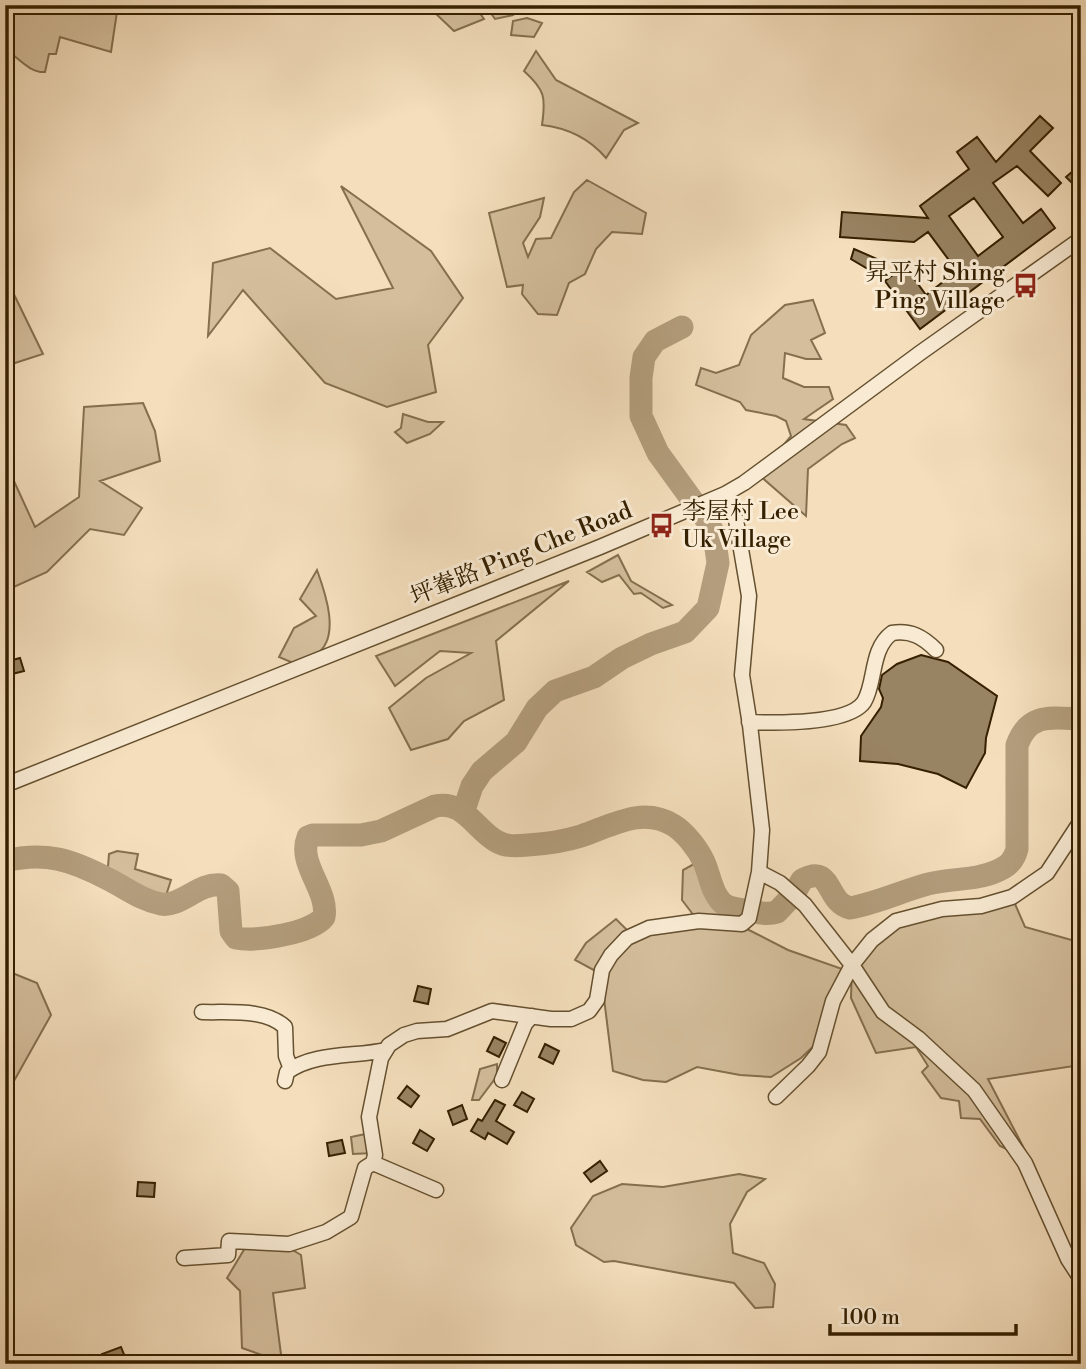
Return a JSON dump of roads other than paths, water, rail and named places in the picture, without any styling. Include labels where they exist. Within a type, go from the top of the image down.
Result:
[{"type":"street","name":"坪輋路 Ping Che Road","points":[[5,785],[722,495],[744,482],[1081,239]]},
{"type":"street","points":[[184,1258],[228,1255],[229,1241],[289,1244],[326,1231],[351,1217],[365,1168],[373,1163],[376,1150],[369,1117],[381,1058],[386,1049],[404,1035],[417,1031],[447,1029],[492,1011],[570,1019],[589,1011],[597,1000],[602,970],[611,955],[627,938],[649,928],[699,921],[743,924],[748,920],[760,872],[762,830],[741,675],[749,596],[736,520],[722,495]]},
{"type":"street","points":[[749,722],[823,719],[853,711],[864,701],[875,661],[886,637],[892,633],[918,635],[936,650]]},
{"type":"street","points":[[776,1097],[819,1052],[833,1001],[852,965],[872,940],[896,922],[942,909],[981,906],[1012,897],[1047,873],[1081,821]]},
{"type":"street","points":[[760,872],[784,887],[812,914],[852,965],[883,1012],[918,1038],[974,1090],[1025,1163],[1068,1259],[1081,1279]]},
{"type":"street","points":[[202,1012],[264,1015],[278,1020],[285,1027],[288,1075],[297,1064],[386,1049]]},
{"type":"street","points":[[502,1080],[525,1024],[532,1016]]},
{"type":"street","points":[[373,1163],[436,1190]]},
{"type":"waterway","points":[[464,810],[472,786],[482,771],[516,742],[537,708],[555,691],[594,677],[622,658],[685,632],[708,608],[718,563],[714,534],[658,453],[641,416],[644,357],[655,341],[682,327]]},
{"type":"waterway","points":[[5,861],[46,857],[70,862],[95,872],[140,897],[161,904],[175,902],[205,887],[221,885],[228,891],[231,931],[236,938],[269,937],[308,928],[324,917],[322,897],[307,857],[308,837],[361,835],[381,831],[435,806],[445,805],[461,811],[496,841],[512,846],[568,839],[615,823],[650,817],[673,825],[687,836],[704,862],[717,896],[725,905],[764,913],[777,912],[794,894],[802,880],[819,876],[836,899],[850,908],[928,884],[989,874],[1007,865],[1017,849],[1017,745],[1022,734],[1028,727],[1043,719],[1081,719]]},
{"type":"place","name":"昇平村 Shing Ping Village","points":[[1025,286]]},
{"type":"place","name":"李屋村 Lee Uk Village","points":[[662,525]]}]
